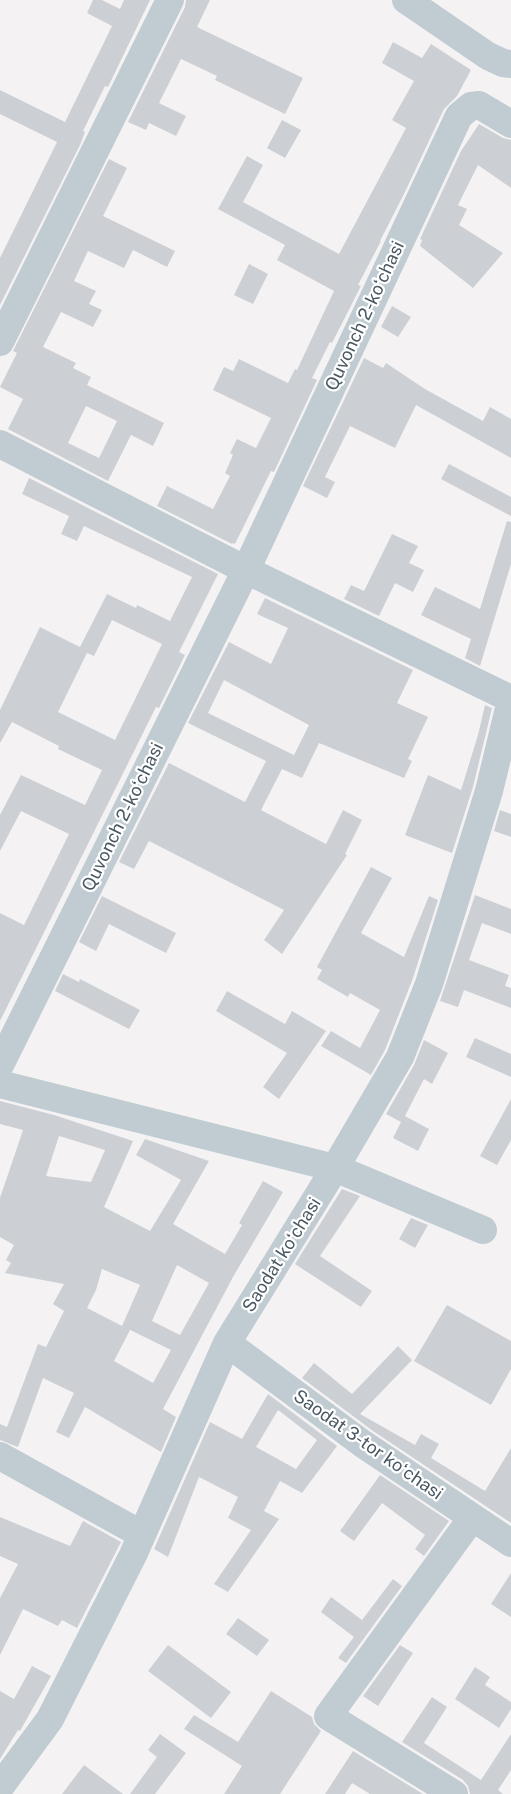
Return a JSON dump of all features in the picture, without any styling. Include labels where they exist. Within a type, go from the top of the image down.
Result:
[{"type":"street","points":[[0,342],[170,0]]},
{"type":"street","points":[[406,0],[488,56],[511,64]]},
{"type":"street","name":"Quvonch 2-koʻchasi","points":[[0,1065],[246,570],[459,116],[471,106],[479,105],[511,124]]},
{"type":"street","points":[[0,444],[246,570],[511,700]]},
{"type":"street","name":"Saodat koʻchasi","points":[[0,1787],[50,1719],[133,1555],[227,1343],[335,1168],[400,1057],[500,796],[511,700]]},
{"type":"street","points":[[0,1084],[335,1168],[483,1230]]},
{"type":"street","name":"Saodat 3-tor koʻchasi","points":[[227,1343],[363,1444],[511,1543]]},
{"type":"street","points":[[0,1456],[141,1534]]},
{"type":"street","points":[[454,1794],[328,1716],[472,1518]]},
{"type":"building","points":[[93,0],[102,0],[120,9],[124,0],[150,0],[108,87],[105,86],[83,131],[85,132],[80,145],[0,305],[0,258],[57,142],[0,114],[0,90],[65,122],[112,26],[87,13]]},
{"type":"building","points":[[186,0],[210,0],[197,27],[303,78],[285,114],[215,80],[217,76],[181,59],[159,103],[186,116],[176,136],[149,123],[146,130],[128,122],[185,7]]},
{"type":"building","points":[[393,42],[422,58],[431,44],[471,70],[457,96],[444,109],[358,285],[361,286],[312,378],[317,380],[274,472],[271,471],[235,544],[232,544],[157,506],[167,486],[213,509],[230,476],[225,473],[233,455],[230,453],[237,439],[256,448],[271,418],[213,390],[224,367],[233,371],[239,359],[288,383],[295,369],[297,370],[334,291],[277,260],[285,245],[218,209],[247,156],[263,165],[243,202],[339,254],[406,128],[392,120],[414,81],[382,63]]},
{"type":"building","points":[[282,120],[301,130],[285,158],[267,148]]},
{"type":"building","points":[[479,124],[511,140],[511,188],[478,165],[458,205],[467,209],[459,225],[503,253],[473,288],[420,246],[422,240],[420,239],[461,151]]},
{"type":"building","points":[[109,159],[127,168],[103,216],[175,251],[167,267],[133,250],[124,268],[88,251],[74,281],[96,291],[89,304],[102,310],[93,327],[61,312],[43,347],[76,363],[73,368],[91,377],[87,385],[164,423],[153,446],[131,435],[108,481],[8,429],[23,399],[0,387],[17,353],[13,351]],"holes":[[[86,406],[117,421],[99,458],[68,443]]]},
{"type":"building","points":[[249,264],[268,274],[253,304],[234,295]]},
{"type":"building","points":[[392,306],[411,317],[398,337],[381,327]]},
{"type":"building","points":[[364,358],[383,368],[386,363],[425,389],[483,421],[490,407],[511,419],[511,458],[416,405],[395,448],[350,426],[325,477],[335,482],[327,498],[303,486]]},
{"type":"building","points":[[449,464],[511,497],[511,516],[441,479]]},
{"type":"building","points":[[29,478],[218,574],[179,652],[185,655],[159,708],[156,707],[0,1021],[0,913],[24,925],[69,834],[21,811],[0,851],[0,815],[21,775],[85,805],[102,770],[58,749],[59,746],[12,722],[0,743],[0,710],[40,627],[80,647],[107,594],[170,621],[192,577],[84,526],[77,541],[61,534],[69,516],[22,494]],"holes":[[[112,620],[162,644],[115,740],[58,712],[87,653],[94,656]]]},
{"type":"building","points":[[507,521],[511,522],[511,564],[480,666],[465,658],[471,639],[421,615],[435,587],[480,609]]},
{"type":"building","points":[[392,534],[418,546],[409,563],[424,570],[413,592],[395,583],[379,616],[344,599],[351,585],[364,591]]},
{"type":"building","points":[[265,598],[413,670],[397,703],[428,717],[408,759],[412,761],[404,778],[319,743],[302,778],[282,769],[261,810],[326,844],[343,810],[362,820],[345,854],[347,855],[282,954],[264,940],[284,910],[149,841],[134,869],[119,862],[169,763],[245,802],[266,761],[188,723],[229,642],[271,664],[288,628],[257,614]],"holes":[[[224,680],[309,725],[294,755],[208,713]]]},
{"type":"building","points":[[485,705],[492,708],[473,787],[452,853],[405,835],[428,775],[461,790]]},
{"type":"building","points":[[500,810],[511,814],[511,837],[494,831]]},
{"type":"building","points":[[371,867],[392,878],[361,933],[404,957],[429,896],[438,900],[413,978],[385,1050],[371,1075],[321,1046],[331,1031],[360,1048],[380,1010],[350,993],[348,997],[317,979],[322,970],[317,967]]},
{"type":"building","points":[[475,895],[511,909],[511,934],[482,923],[469,960],[509,975],[505,986],[511,988],[511,1008],[464,990],[458,1007],[440,1001]]},
{"type":"building","points":[[102,896],[176,933],[166,953],[109,924],[96,951],[79,942]]},
{"type":"building","points":[[63,974],[79,982],[80,979],[140,1010],[129,1029],[55,991]]},
{"type":"building","points":[[227,991],[285,1024],[292,1011],[326,1031],[279,1099],[263,1087],[287,1053],[216,1011]]},
{"type":"building","points":[[475,1038],[511,1054],[511,1077],[466,1057]]},
{"type":"building","points":[[424,1040],[448,1053],[432,1084],[424,1079],[405,1116],[429,1129],[418,1151],[393,1138],[401,1122],[386,1114],[414,1065]]},
{"type":"building","points":[[511,1099],[511,1140],[497,1165],[480,1156]]},
{"type":"building","points":[[0,1101],[54,1115],[133,1141],[104,1207],[150,1231],[181,1180],[136,1155],[145,1139],[209,1161],[173,1224],[225,1254],[242,1225],[239,1223],[263,1181],[283,1192],[233,1277],[163,1409],[176,1417],[161,1452],[85,1407],[69,1438],[56,1432],[74,1393],[43,1378],[18,1447],[0,1440],[0,1424],[7,1427],[38,1344],[46,1347],[64,1311],[53,1304],[64,1284],[5,1273],[11,1263],[6,1260],[14,1245],[0,1237],[0,1198],[23,1130],[0,1124]],"holes":[[[59,1136],[105,1150],[91,1182],[46,1176]],[[177,1265],[209,1283],[180,1335],[152,1321]],[[102,1269],[140,1285],[122,1326],[87,1308],[96,1290]],[[126,1328],[171,1350],[153,1383],[114,1361],[130,1330]]]},
{"type":"building","points":[[342,1189],[360,1196],[320,1256],[372,1291],[361,1307],[295,1264]]},
{"type":"building","points":[[411,1218],[428,1225],[415,1248],[399,1239]]},
{"type":"building","points":[[447,1305],[511,1341],[511,1369],[491,1405],[414,1361]]},
{"type":"building","points":[[398,1346],[412,1360],[360,1414],[415,1445],[421,1434],[439,1444],[431,1458],[485,1491],[511,1448],[511,1523],[373,1431],[302,1378],[314,1363],[352,1394]]},
{"type":"building","points":[[268,1394],[337,1446],[302,1493],[280,1481],[264,1511],[279,1519],[228,1592],[214,1584],[251,1530],[228,1518],[238,1497],[199,1477],[168,1557],[154,1549],[210,1422],[242,1439]],"holes":[[[278,1410],[317,1440],[296,1469],[256,1447]]]},
{"type":"building","points":[[380,1475],[449,1521],[424,1556],[415,1549],[425,1535],[382,1503],[354,1541],[340,1531]]},
{"type":"building","points":[[0,1517],[70,1546],[83,1521],[121,1542],[77,1628],[62,1620],[58,1626],[23,1609],[0,1655],[0,1598],[18,1564],[0,1556]]},
{"type":"building","points":[[511,1573],[511,1617],[491,1604]]},
{"type":"building","points":[[393,1579],[402,1586],[346,1663],[338,1658],[354,1637],[321,1612],[331,1597],[362,1620]]},
{"type":"building","points":[[238,1618],[269,1640],[257,1656],[226,1634]]},
{"type":"building","points":[[168,1645],[231,1692],[211,1718],[148,1671]]},
{"type":"building","points":[[400,1645],[413,1653],[378,1706],[363,1696]]},
{"type":"building","points":[[32,1666],[51,1676],[20,1731],[18,1730],[0,1759],[0,1691],[14,1699]]},
{"type":"building","points":[[475,1667],[490,1677],[485,1685],[511,1702],[511,1709],[499,1728],[455,1699]]},
{"type":"building","points":[[271,1691],[312,1717],[314,1724],[321,1731],[280,1794],[224,1794],[242,1766],[184,1729],[194,1715],[238,1742]]},
{"type":"building","points":[[432,1697],[447,1707],[424,1743],[481,1780],[511,1734],[511,1770],[498,1790],[503,1794],[470,1794],[463,1780],[402,1742]]},
{"type":"building","points":[[160,1734],[186,1753],[155,1794],[130,1794],[157,1757],[148,1750]]},
{"type":"building","points":[[353,1751],[423,1794],[370,1794],[352,1783],[345,1794],[325,1794]]},
{"type":"building","points":[[84,1765],[123,1794],[62,1794]]}]
